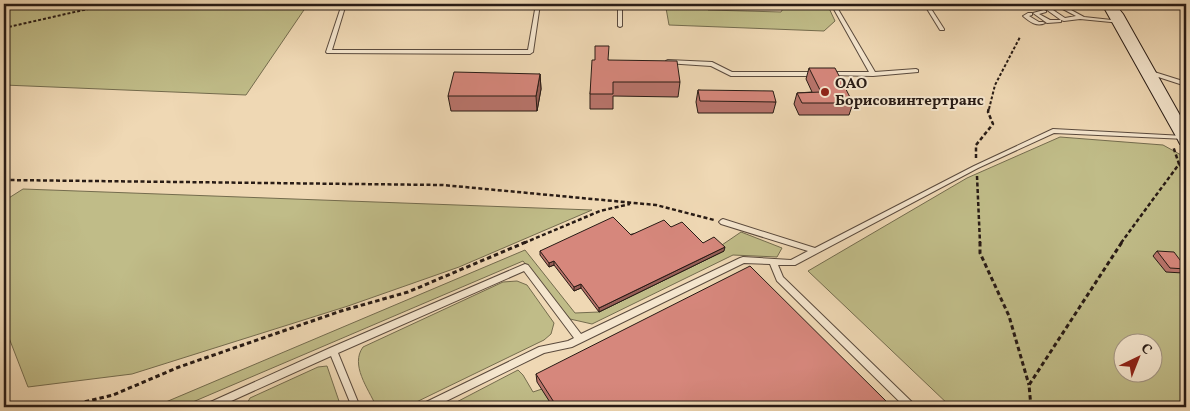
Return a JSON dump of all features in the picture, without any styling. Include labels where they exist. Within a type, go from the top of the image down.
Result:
[{"type":"main road","points":[[1108,4],[1121,22],[1186,139]]},
{"type":"lane","points":[[344,4],[329,52],[530,52],[538,4]]},
{"type":"lane","points":[[620,4],[620,26]]},
{"type":"lane","points":[[833,4],[873,74]]},
{"type":"lane","points":[[926,4],[942,29]]},
{"type":"lane","points":[[1082,17],[1059,5],[1046,11],[1025,16],[1038,24],[1082,17],[1121,22]]},
{"type":"lane","points":[[1046,11],[1062,20]]},
{"type":"lane","points":[[1032,14],[1046,22]]},
{"type":"lane","points":[[664,62],[712,64],[731,74],[873,74],[916,71]]},
{"type":"lane","points":[[1150,73],[1186,84]]},
{"type":"lane","points":[[425,407],[542,350],[569,344],[743,260],[792,263],[976,167],[1053,131],[1186,139]]},
{"type":"lane","points":[[723,222],[816,251]]},
{"type":"lane","points":[[773,262],[780,279],[911,407]]},
{"type":"lane","points":[[209,407],[220,405],[333,351],[525,267],[579,338]]},
{"type":"lane","points":[[333,351],[356,407]]},
{"type":"path","points":[[4,28],[110,4]]},
{"type":"path","points":[[1020,36],[995,85],[988,112],[993,124],[976,145],[976,167],[980,253],[1009,316],[1029,385],[1031,407]]},
{"type":"path","points":[[1169,138],[1179,164],[1186,172]]},
{"type":"path","points":[[1029,385],[1109,260],[1179,164]]},
{"type":"path","points":[[4,180],[443,185],[656,205],[723,222]]},
{"type":"path","points":[[63,407],[113,395],[179,367],[341,311],[408,292],[600,211],[634,203]]},
{"type":"shaded area","points":[[4,4],[308,4],[246,95],[4,85]]},
{"type":"shaded area","points":[[653,4],[705,4],[708,10],[781,12],[786,4],[827,4],[835,21],[824,31],[669,25],[666,8],[652,6]]},
{"type":"shaded area","points":[[1060,137],[1163,145],[1183,156],[1186,163],[1186,407],[951,407],[808,271],[967,178]]},
{"type":"shaded area","points":[[23,189],[592,210],[459,267],[348,306],[132,374],[28,387],[4,325],[4,201]]},
{"type":"shaded area","points":[[741,232],[782,248],[777,257],[733,255],[592,324],[570,319],[523,261],[181,407],[154,407],[525,250],[575,313],[599,312],[719,247]]},
{"type":"shaded area","points":[[517,281],[527,285],[554,323],[551,334],[544,340],[406,407],[376,406],[359,369],[359,354],[363,347],[503,282]]},
{"type":"shaded area","points":[[327,366],[341,407],[245,407],[250,398],[318,367]]},
{"type":"shaded area","points":[[518,370],[533,392],[542,389],[553,407],[447,407]]},
{"type":"building","points":[[595,46],[609,46],[608,60],[677,61],[680,82],[613,82],[613,94],[590,94],[592,60],[595,60]]},
{"type":"building","points":[[809,68],[835,68],[853,103],[802,103],[797,93],[821,92]]},
{"type":"building","points":[[454,72],[540,74],[536,96],[448,96]]},
{"type":"building","points":[[698,90],[773,91],[776,102],[700,101]]},
{"type":"building","points":[[613,217],[631,235],[664,220],[671,227],[682,222],[703,243],[714,237],[725,247],[599,308],[581,284],[574,287],[554,261],[549,263],[540,251]]},
{"type":"building","points":[[1157,251],[1174,252],[1186,269],[1170,268]]},
{"type":"building","points":[[750,266],[892,407],[557,407],[536,374]]},
{"type":"place","name":"ОАО Борисовинтертранс","points":[[825,92]]}]
